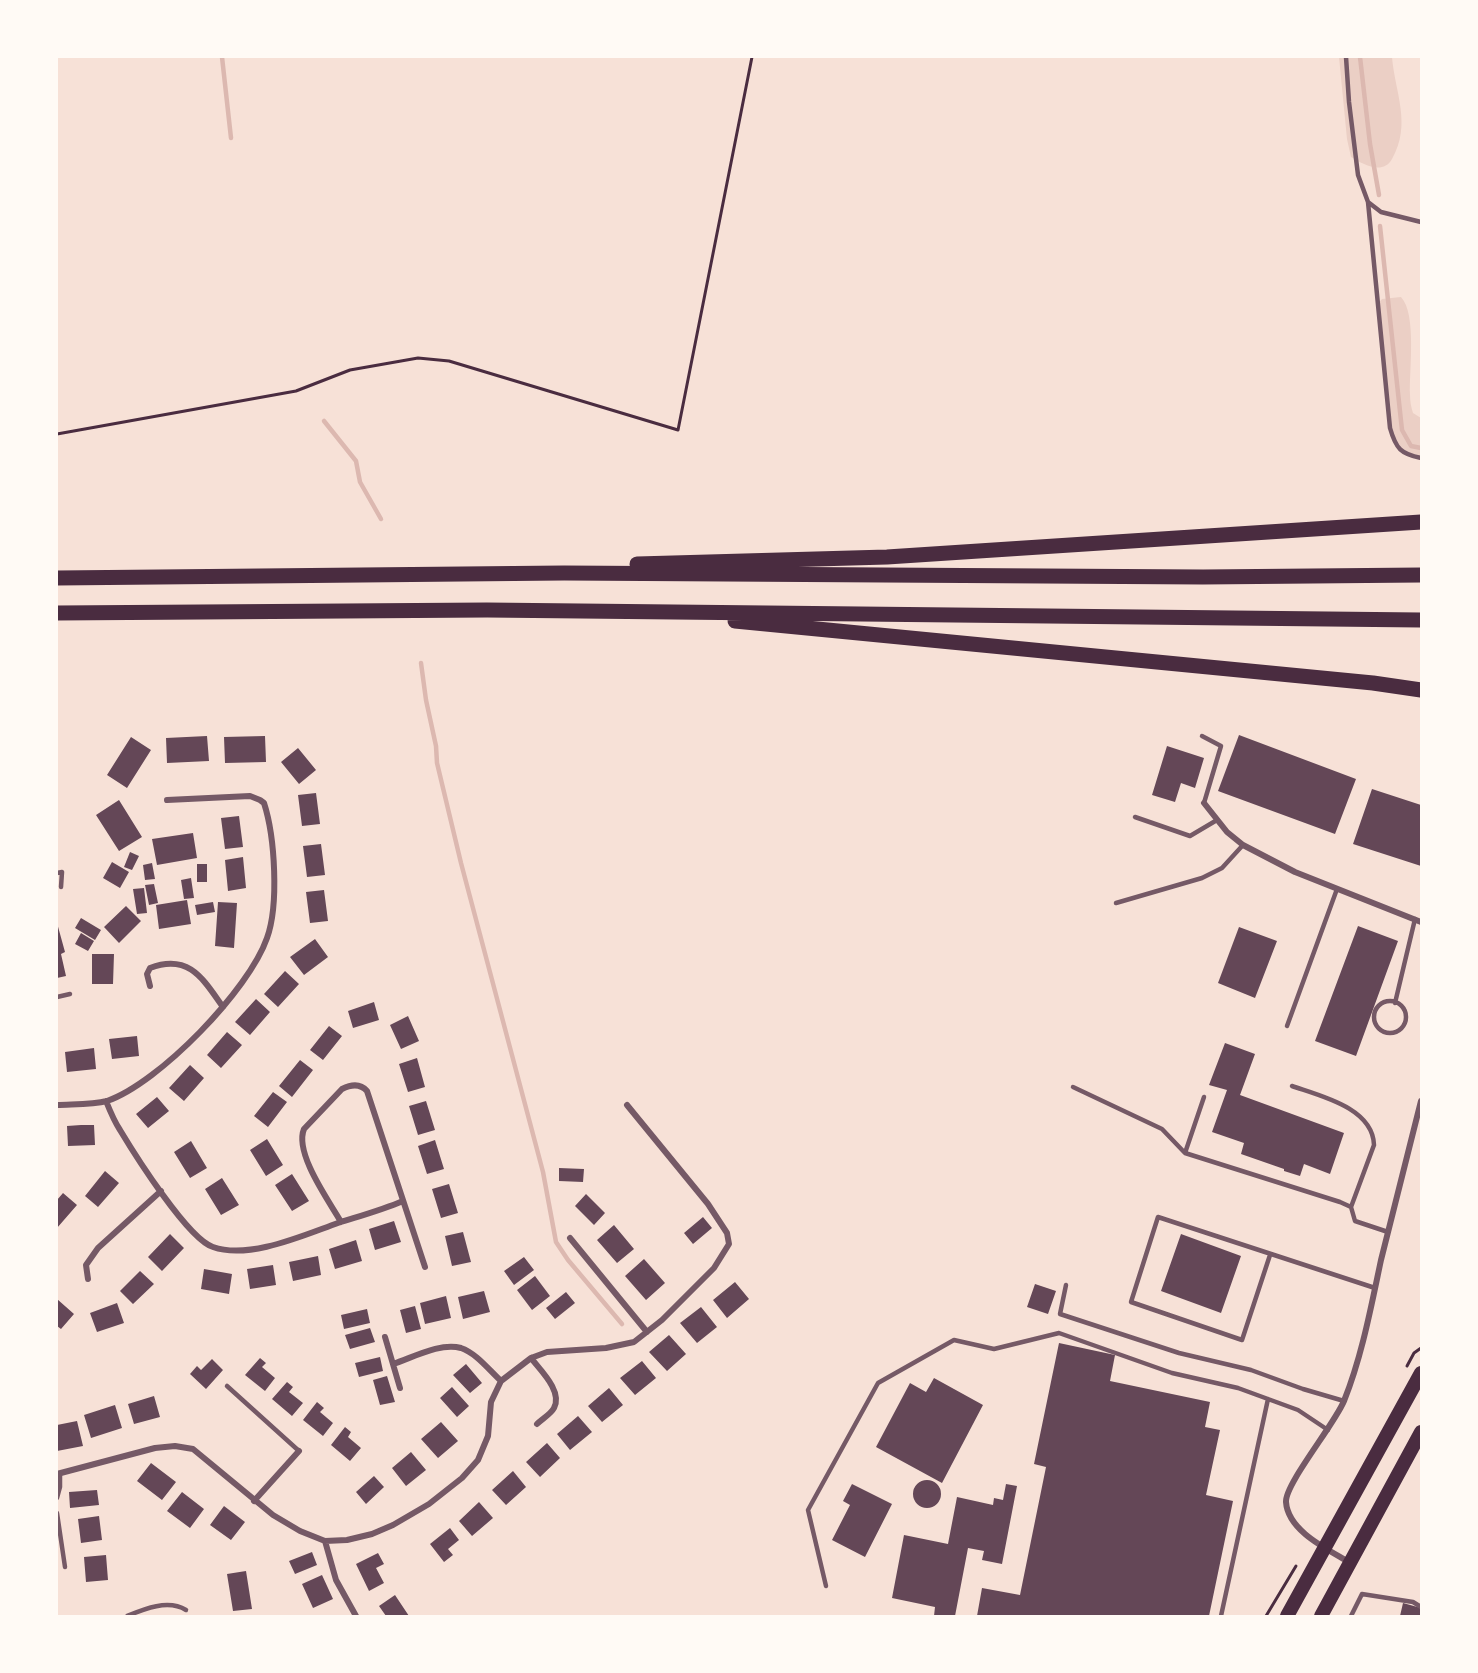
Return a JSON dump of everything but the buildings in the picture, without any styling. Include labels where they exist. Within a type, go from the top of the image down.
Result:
[{"type":"highway","points":[[328,574],[887,557],[1421,522]]},
{"type":"highway","points":[[57,578],[564,573],[1191,577],[1421,576]]},
{"type":"highway","points":[[487,610],[709,618],[1373,683],[1421,690]]},
{"type":"highway","points":[[57,613],[487,610],[1421,620]]},
{"type":"main road","points":[[1287,1616],[1421,1373]]},
{"type":"main road","points":[[1321,1616],[1421,1431]]},
{"type":"street","points":[[57,1105],[106,1101],[141,1083],[171,1060],[223,1007],[259,957],[267,938],[272,919],[274,893],[272,846],[264,803],[250,796],[166,800]]},
{"type":"street","points":[[1204,803],[1227,832],[1243,846],[1295,872],[1418,920]]},
{"type":"street","points":[[150,986],[147,974],[150,968],[161,964],[176,963],[189,967],[201,977],[223,1007]]},
{"type":"street","points":[[342,1222],[304,1155],[301,1137],[304,1129],[342,1089],[349,1085],[357,1085],[367,1091],[425,1267]]},
{"type":"street","points":[[106,1101],[118,1128],[161,1191],[199,1238],[212,1247],[238,1250],[258,1248],[403,1202]]},
{"type":"street","points":[[1351,1563],[1295,1526],[1288,1515],[1286,1500],[1292,1482],[1328,1430],[1344,1401],[1367,1323],[1421,1101]]},
{"type":"street","points":[[58,1474],[155,1448],[175,1446],[193,1449],[273,1515],[300,1531],[324,1541],[372,1534],[393,1525],[429,1504],[462,1479],[478,1460],[488,1436],[491,1402],[501,1381],[531,1358],[547,1352],[564,1349],[606,1348],[634,1342],[662,1320],[714,1268],[729,1244],[728,1233],[708,1204],[627,1105]]},
{"type":"street","points":[[88,1279],[86,1265],[98,1248],[161,1191]]},
{"type":"street","points":[[570,1238],[647,1332]]},
{"type":"street","points":[[385,1337],[400,1388]]},
{"type":"street","points":[[393,1364],[438,1349],[460,1348],[479,1360],[501,1381]]},
{"type":"street","points":[[531,1358],[552,1386],[557,1401],[551,1412],[537,1424]]},
{"type":"street","points":[[254,1501],[299,1451]]},
{"type":"street","points":[[324,1541],[336,1580],[356,1616]]},
{"type":"lane","points":[[1346,57],[1358,175],[1368,202],[1390,428],[1394,442],[1406,455],[1421,458]]},
{"type":"lane","points":[[1368,202],[1381,212],[1421,222]]},
{"type":"lane","points":[[1202,736],[1221,746],[1204,803]]},
{"type":"lane","points":[[1135,817],[1190,836],[1217,820]]},
{"type":"lane","points":[[1116,903],[1202,879],[1222,868],[1243,846]]},
{"type":"lane","points":[[57,873],[62,872],[60,887]]},
{"type":"lane","points":[[1287,1026],[1337,889]]},
{"type":"lane","points":[[1395,1003],[1418,920]]},
{"type":"lane","points":[[57,997],[70,994]]},
{"type":"lane","points":[[1384,1003],[1395,1003],[1400,1005],[1405,1013],[1405,1022],[1400,1030],[1385,1032],[1377,1026],[1375,1015],[1384,1003]]},
{"type":"lane","points":[[1292,1086],[1344,1104],[1368,1124],[1374,1135],[1374,1144],[1351,1207],[1355,1221],[1388,1232]]},
{"type":"lane","points":[[1073,1087],[1162,1129],[1185,1153],[1351,1207]]},
{"type":"lane","points":[[1185,1153],[1204,1096]]},
{"type":"lane","points":[[1270,1255],[1242,1340],[1131,1302],[1158,1217],[1375,1288]]},
{"type":"lane","points":[[1066,1285],[1060,1314],[1179,1353],[1251,1370],[1344,1401]]},
{"type":"lane","points":[[826,1586],[808,1510],[878,1383],[954,1340],[994,1349],[1059,1333],[1172,1373],[1238,1388],[1298,1410],[1328,1430]]},
{"type":"lane","points":[[227,1386],[299,1451]]},
{"type":"lane","points":[[1221,1616],[1268,1399]]},
{"type":"lane","points":[[57,1498],[60,1487],[58,1474]]},
{"type":"lane","points":[[57,1513],[65,1567]]},
{"type":"lane","points":[[1351,1616],[1362,1594],[1413,1602],[1421,1607]]},
{"type":"lane","points":[[127,1616],[147,1608],[163,1606],[180,1606],[186,1610]]},
{"type":"path","points":[[57,434],[296,390],[350,370],[418,358],[449,361],[678,430],[752,57]]},
{"type":"shaded area","points":[[1339,57],[1392,57],[1402,121],[1398,146],[1392,159],[1384,167],[1373,167],[1351,157],[1347,139]]},
{"type":"shaded area","points":[[1401,297],[1406,305],[1411,329],[1410,400],[1413,413],[1421,418],[1421,458],[1409,455],[1400,449],[1390,428],[1377,305],[1382,299]]},
{"type":"waterway","points":[[222,57],[231,138]]},
{"type":"waterway","points":[[1360,57],[1370,144],[1379,195]]},
{"type":"waterway","points":[[1380,226],[1402,430],[1411,446],[1421,448]]},
{"type":"waterway","points":[[324,421],[356,461],[360,482],[381,519]]},
{"type":"waterway","points":[[421,663],[437,763],[461,863],[543,1172],[556,1242],[568,1260],[622,1324]]}]
